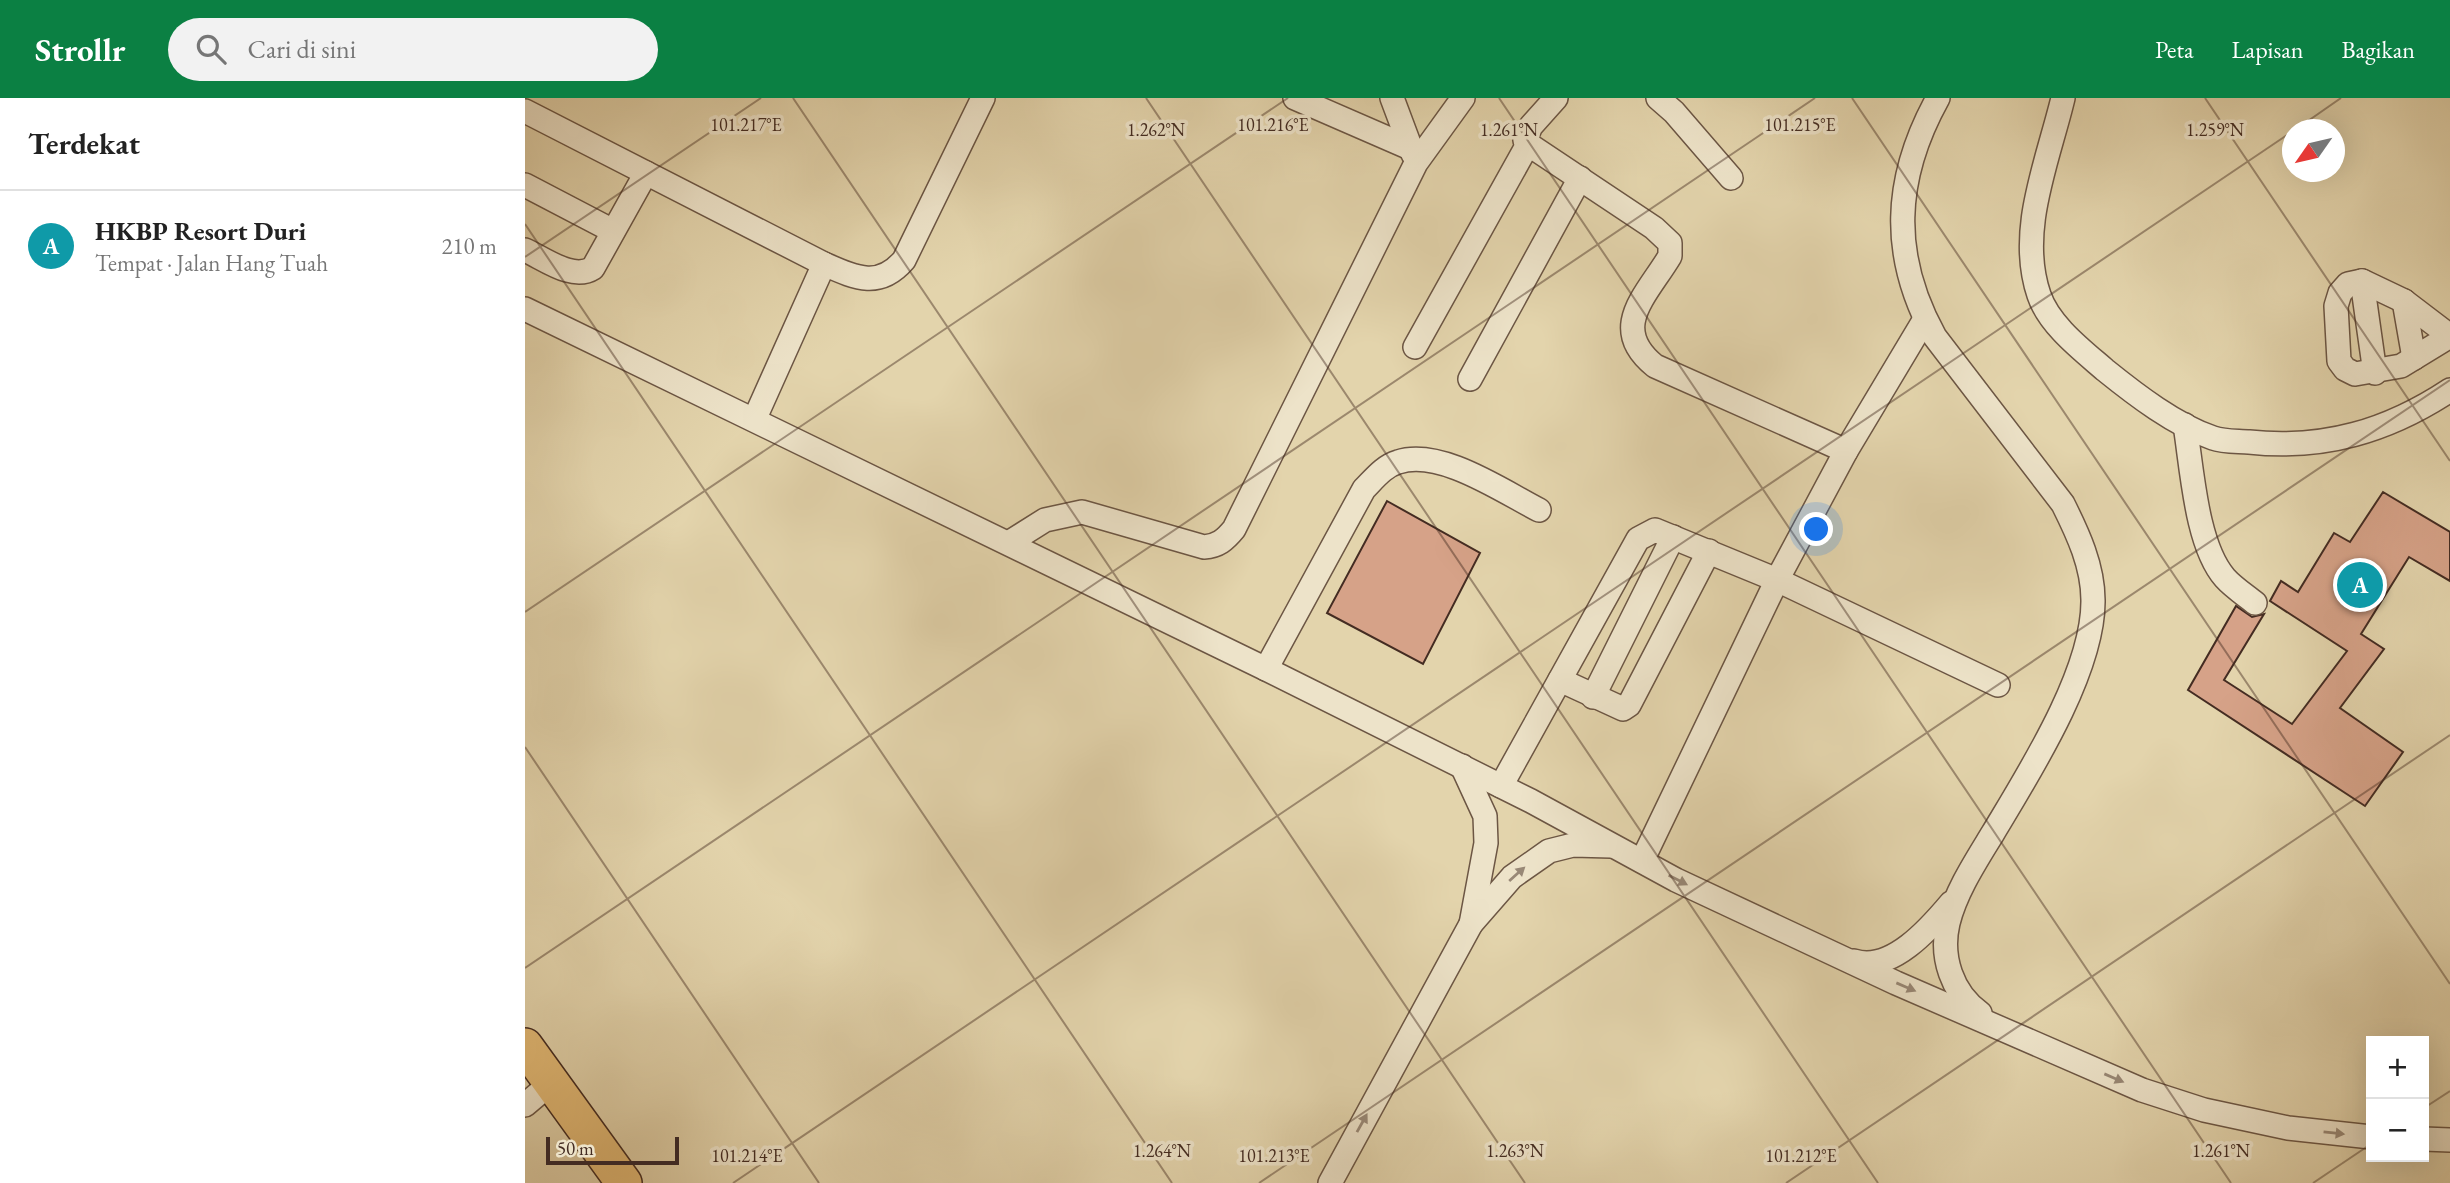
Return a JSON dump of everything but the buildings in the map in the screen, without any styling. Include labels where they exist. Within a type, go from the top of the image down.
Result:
[{"type":"highway","points":[[525,1046],[624,1183]]},
{"type":"street","points":[[525,111],[824,264],[867,278],[880,279],[893,273],[904,260],[983,98]]},
{"type":"street","points":[[1295,98],[1413,156]]},
{"type":"street","points":[[1392,98],[1413,156]]},
{"type":"street","points":[[1010,542],[1045,520],[1082,512],[1203,547],[1215,546],[1225,540],[1234,529],[1413,156],[1463,98]]},
{"type":"street","points":[[1415,347],[1528,144],[1526,135],[1531,126],[1556,98]]},
{"type":"street","points":[[1658,98],[1674,112],[1731,178]]},
{"type":"street","points":[[1938,98],[1910,160],[1902,201],[1901,237],[1909,278],[1925,319],[1967,381],[2063,505],[2079,535],[2089,569],[2093,601],[2087,640],[2072,684],[2030,772],[1958,895],[1948,925],[1946,956],[1953,981],[1967,1004],[1996,1025]]},
{"type":"street","points":[[2063,98],[2030,235],[2039,297],[2066,335],[2123,384],[2185,425],[2214,439],[2275,445],[2354,436],[2405,418],[2450,390]]},
{"type":"street","points":[[1528,144],[1654,228],[1670,243],[1670,256],[1630,326],[1633,343],[1642,356],[1655,366],[1846,451]]},
{"type":"street","points":[[525,250],[573,273],[585,273],[593,268],[646,173]]},
{"type":"street","points":[[1470,379],[1580,178]]},
{"type":"street","points":[[525,186],[614,230]]},
{"type":"street","points":[[755,418],[824,264]]},
{"type":"street","points":[[2362,281],[2375,373]]},
{"type":"street","points":[[2362,281],[2404,301],[2450,336],[2401,366],[2375,373],[2355,374],[2339,361],[2336,306],[2340,293],[2349,284],[2362,281]]},
{"type":"street","points":[[2404,301],[2414,358]]},
{"type":"street","points":[[525,309],[1010,542],[1462,766],[1676,880],[1838,956],[2142,1090],[2204,1110],[2288,1128],[2366,1136]]},
{"type":"street","points":[[1642,861],[1777,580],[1846,451],[1925,319]]},
{"type":"street","points":[[2185,425],[2199,512],[2212,559],[2225,579],[2255,603]]},
{"type":"street","points":[[1266,669],[1364,489],[1380,472],[1396,462],[1416,459],[1452,466],[1539,510]]},
{"type":"street","points":[[1501,786],[1638,538],[1655,530],[1777,580],[1998,685]]},
{"type":"street","points":[[1593,697],[1672,537]]},
{"type":"street","points":[[1560,680],[1623,709],[1629,705],[1709,551]]},
{"type":"street","points":[[1462,766],[1485,816],[1486,843],[1471,924]]},
{"type":"street","points":[[1330,1183],[1471,924],[1512,877],[1549,851],[1573,845],[1618,847]]},
{"type":"street","points":[[1838,956],[1863,964],[1884,959],[1905,948],[1922,934],[1958,895]]},
{"type":"street","points":[[525,1105],[551,1083]]},
{"type":"street","points":[[2429,1139],[2450,1140]]},
{"type":"place","name":"HKBP Resort Duri","points":[[2360,585]]}]
